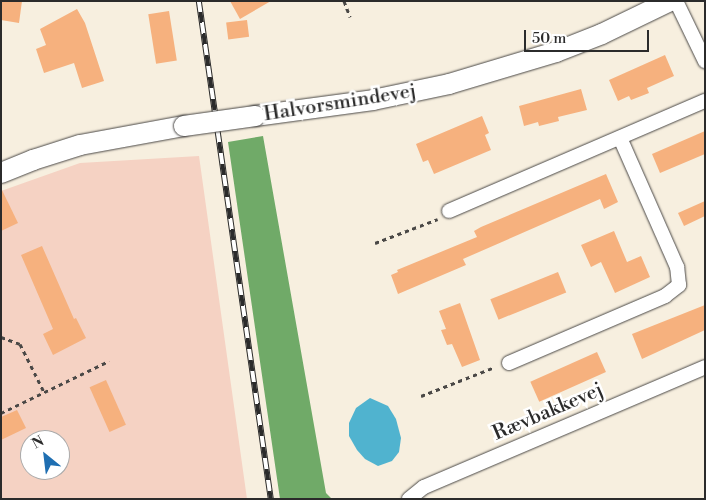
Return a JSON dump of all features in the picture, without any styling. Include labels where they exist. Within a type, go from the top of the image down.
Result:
[{"type":"street","name":"Halvorsmindevej","points":[[1,173],[33,160],[80,145],[184,126],[373,100],[449,84],[556,52],[602,34],[670,1]]},
{"type":"street","points":[[676,1],[705,61]]},
{"type":"street","points":[[449,211],[705,101]]},
{"type":"street","points":[[509,363],[665,296],[679,285],[677,267],[620,138]]},
{"type":"street","name":"Rævbakkevej","points":[[409,499],[424,487],[705,367]]},
{"type":"path","points":[[344,1],[350,17]]},
{"type":"path","points":[[375,243],[439,218],[449,211]]},
{"type":"path","points":[[1,337],[20,344],[44,392]]},
{"type":"path","points":[[1,413],[109,361]]},
{"type":"path","points":[[421,396],[509,363]]},
{"type":"shaded area","points":[[199,156],[247,499],[1,499],[1,191],[80,163]]},
{"type":"green space","points":[[263,136],[326,493],[332,499],[280,499],[228,142]]},
{"type":"water","points":[[370,398],[388,406],[396,419],[401,438],[399,452],[392,461],[378,466],[365,459],[349,436],[349,423],[356,408]]},
{"type":"building","points":[[1,1],[22,1],[19,23],[1,20]]},
{"type":"building","points":[[230,1],[271,1],[240,19]]},
{"type":"building","points":[[77,9],[85,23],[104,81],[82,88],[74,63],[44,73],[36,49],[46,45],[40,29]]},
{"type":"building","points":[[169,11],[177,60],[156,64],[148,14]]},
{"type":"building","points":[[247,20],[249,37],[228,39],[226,23]]},
{"type":"building","points":[[665,55],[674,76],[647,88],[649,93],[631,100],[629,96],[618,101],[609,80]]},
{"type":"building","points":[[581,89],[587,110],[558,117],[559,121],[539,126],[538,122],[524,126],[519,106]]},
{"type":"building","points":[[482,116],[489,133],[485,135],[491,150],[434,174],[428,160],[423,162],[416,144]]},
{"type":"building","points":[[705,131],[705,154],[660,173],[652,154]]},
{"type":"building","points":[[606,174],[618,202],[604,209],[600,199],[463,259],[466,265],[398,294],[391,275],[398,272],[397,270],[477,237],[474,231],[481,227]]},
{"type":"building","points":[[1,188],[18,223],[1,231]]},
{"type":"building","points":[[705,201],[705,216],[684,226],[678,213]]},
{"type":"building","points":[[614,231],[627,262],[641,256],[650,277],[615,293],[601,262],[591,267],[581,245]]},
{"type":"building","points":[[42,246],[74,319],[76,318],[86,338],[53,355],[43,334],[53,329],[21,255]]},
{"type":"building","points":[[558,272],[566,292],[499,320],[490,299]]},
{"type":"building","points":[[460,303],[480,360],[462,367],[452,344],[447,345],[441,330],[446,329],[439,311]]},
{"type":"building","points":[[705,305],[705,330],[642,359],[632,334]]},
{"type":"building","points":[[597,352],[606,372],[539,402],[530,382]]},
{"type":"building","points":[[106,380],[126,425],[109,432],[90,387]]},
{"type":"building","points":[[17,410],[26,428],[1,440],[1,417]]},
{"type":"railway","points":[[199,1],[271,499]]}]
